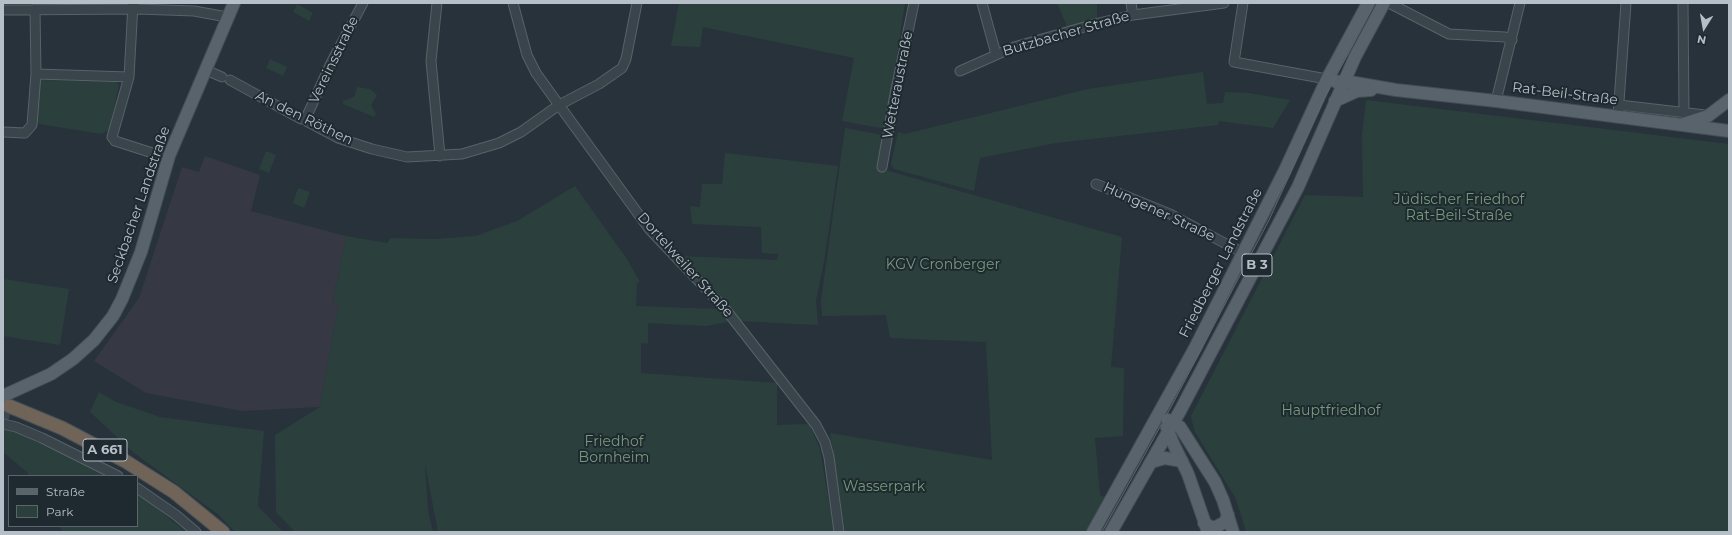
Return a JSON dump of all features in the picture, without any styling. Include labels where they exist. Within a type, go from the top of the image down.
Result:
[{"type":"highway","name":"A 661","points":[[6,410],[76,443],[134,475]]},
{"type":"highway","name":"A 661","points":[[6,410],[62,428],[125,461],[174,492],[223,532]]},
{"type":"highway","name":"A 661","points":[[138,477],[169,498],[210,532]]},
{"type":"main road","name":"Seckbacher Landstraße","points":[[6,410],[73,359],[90,344],[109,322],[118,308],[141,252],[168,158],[234,3]]},
{"type":"main road","name":"Friedberger Landstraße","points":[[1166,424],[1164,403],[1195,348],[1285,170],[1327,79],[1368,3]]},
{"type":"main road","name":"B 3","points":[[1093,532],[1166,424],[1180,411],[1298,188],[1335,101],[1348,82],[1384,3]]},
{"type":"main road","name":"Rat-Beil-Straße","points":[[1348,82],[1396,90],[1496,101],[1619,111],[1679,124],[1727,131]]},
{"type":"main road","points":[[1321,91],[1332,83],[1348,82]]},
{"type":"main road","name":"Rat-Beil-Straße","points":[[1335,101],[1357,91],[1396,90]]},
{"type":"main road","points":[[1679,124],[1708,116],[1725,104]]},
{"type":"main road","points":[[1180,411],[1183,433],[1215,482],[1233,532]]},
{"type":"main road","name":"B 3","points":[[1111,532],[1151,462],[1166,424]]},
{"type":"main road","points":[[1166,424],[1183,433]]},
{"type":"main road","points":[[1166,424],[1188,474],[1206,527],[1216,527],[1225,522],[1228,515]]},
{"type":"main road","points":[[1151,462],[1165,458],[1182,461]]},
{"type":"street","name":"Vereinsstraße","points":[[306,118],[331,63],[363,3]]},
{"type":"street","points":[[437,3],[431,58],[440,156]]},
{"type":"street","name":"Dortelweiler Straße","points":[[513,3],[527,56],[536,73],[559,106],[650,230],[726,310],[816,425],[825,442],[829,457],[839,532]]},
{"type":"street","name":"An den Röthen","points":[[206,70],[226,78],[301,119],[306,118],[308,122],[338,138],[372,149],[407,157],[440,156],[472,152],[508,139],[559,106],[599,84],[622,68],[637,3]]},
{"type":"street","name":"Wetteraustraße","points":[[882,167],[914,3]]},
{"type":"street","points":[[982,3],[996,54]]},
{"type":"street","points":[[1131,3],[1132,15]]},
{"type":"street","name":"Butzbacher Straße","points":[[960,71],[996,54],[1060,33],[1132,15],[1224,3]]},
{"type":"street","points":[[1242,3],[1234,62],[1348,82]]},
{"type":"street","points":[[1389,3],[1449,34],[1505,37],[1512,40]]},
{"type":"street","points":[[1496,101],[1520,3]]},
{"type":"street","points":[[1619,111],[1626,3]]},
{"type":"street","points":[[1683,3],[1684,113]]},
{"type":"street","points":[[3,10],[26,6],[35,9],[80,5],[188,7],[227,17]]},
{"type":"street","points":[[133,6],[129,77],[112,137],[115,141],[168,158]]},
{"type":"street","points":[[3,132],[25,133],[32,125],[36,74],[35,9]]},
{"type":"street","points":[[36,74],[129,77]]},
{"type":"street","points":[[1725,104],[1713,121],[1714,124],[1727,131]]},
{"type":"street","name":"Rat-Beil-Straße","points":[[1619,111],[1684,113],[1708,116]]},
{"type":"street","name":"Hungener Straße","points":[[1096,184],[1170,214],[1243,253]]},
{"type":"street","points":[[6,410],[16,427],[42,438],[116,475]]},
{"type":"street","points":[[138,489],[176,515],[196,532]]},
{"type":"shaded area","points":[[205,156],[260,175],[251,211],[346,236],[333,300],[339,302],[320,407],[242,411],[146,393],[94,361],[139,298],[182,167],[199,172]]},
{"type":"green space","points":[[679,3],[905,3],[886,129],[842,121],[854,58],[703,27],[700,47],[671,46]]},
{"type":"green space","points":[[1057,3],[1097,3],[1097,23],[1069,31]]},
{"type":"green space","points":[[297,4],[313,13],[309,21],[293,12]]},
{"type":"green space","points":[[270,59],[287,67],[283,76],[266,68]]},
{"type":"green space","points":[[1203,72],[1207,104],[1223,103],[1225,92],[1249,93],[1290,100],[1273,128],[1219,121],[1218,125],[1056,143],[980,158],[974,191],[894,169],[891,164],[898,132],[905,134],[1088,89]]},
{"type":"green space","points":[[39,80],[116,82],[119,85],[109,130],[102,134],[39,124],[35,119]]},
{"type":"green space","points":[[357,87],[370,89],[377,95],[371,105],[376,114],[374,117],[343,104],[343,101],[354,97]]},
{"type":"green space","name":"Hauptfriedhof","points":[[1366,100],[1729,144],[1729,532],[1246,532],[1236,499],[1194,430],[1191,416],[1305,195],[1363,197],[1362,135]]},
{"type":"green space","name":"KGV Cronberger","points":[[845,128],[883,135],[878,168],[1122,237],[1111,367],[1124,368],[1123,436],[1095,438],[1100,495],[1104,497],[1086,532],[845,532],[830,433],[992,460],[986,342],[890,338],[886,315],[822,316],[821,300]]},
{"type":"green space","points":[[266,151],[276,155],[269,173],[259,169]]},
{"type":"green space","points":[[725,153],[838,166],[825,256],[816,301],[818,325],[739,321],[679,256],[777,260],[778,254],[762,253],[761,227],[692,224],[690,206],[700,207],[702,184],[722,184]]},
{"type":"green space","name":"Friedhof Bornheim","points":[[575,186],[627,259],[640,282],[637,283],[636,306],[718,309],[728,322],[706,326],[648,323],[648,344],[641,343],[641,373],[777,383],[777,425],[809,424],[820,449],[834,532],[438,532],[425,464],[428,510],[433,532],[295,532],[276,512],[275,435],[320,407],[339,302],[333,301],[346,236],[387,243],[391,238],[436,239],[476,236],[517,221]]},
{"type":"green space","points":[[298,188],[310,192],[304,208],[293,203]]},
{"type":"green space","points":[[3,279],[69,289],[60,345],[3,336]]},
{"type":"green space","points":[[99,392],[116,402],[160,417],[264,431],[258,506],[283,532],[235,532],[219,515],[134,453],[90,412]]},
{"type":"green space","points":[[3,429],[11,430],[87,465],[103,475],[28,475],[27,472],[3,452]]},
{"type":"green space","points":[[138,496],[153,505],[186,532],[63,532],[60,527],[138,527]]},
{"type":"tunnel","points":[[3,413],[10,415]]},
{"type":"tram line","points":[[1102,532],[1171,407],[1269,220],[1325,97],[1375,3]]},
{"type":"park label","name":"Jüdischer Friedhof Rat-Beil-Straße","points":[[1459,208]]},
{"type":"park label","name":"Wasserpark","points":[[884,487]]}]
